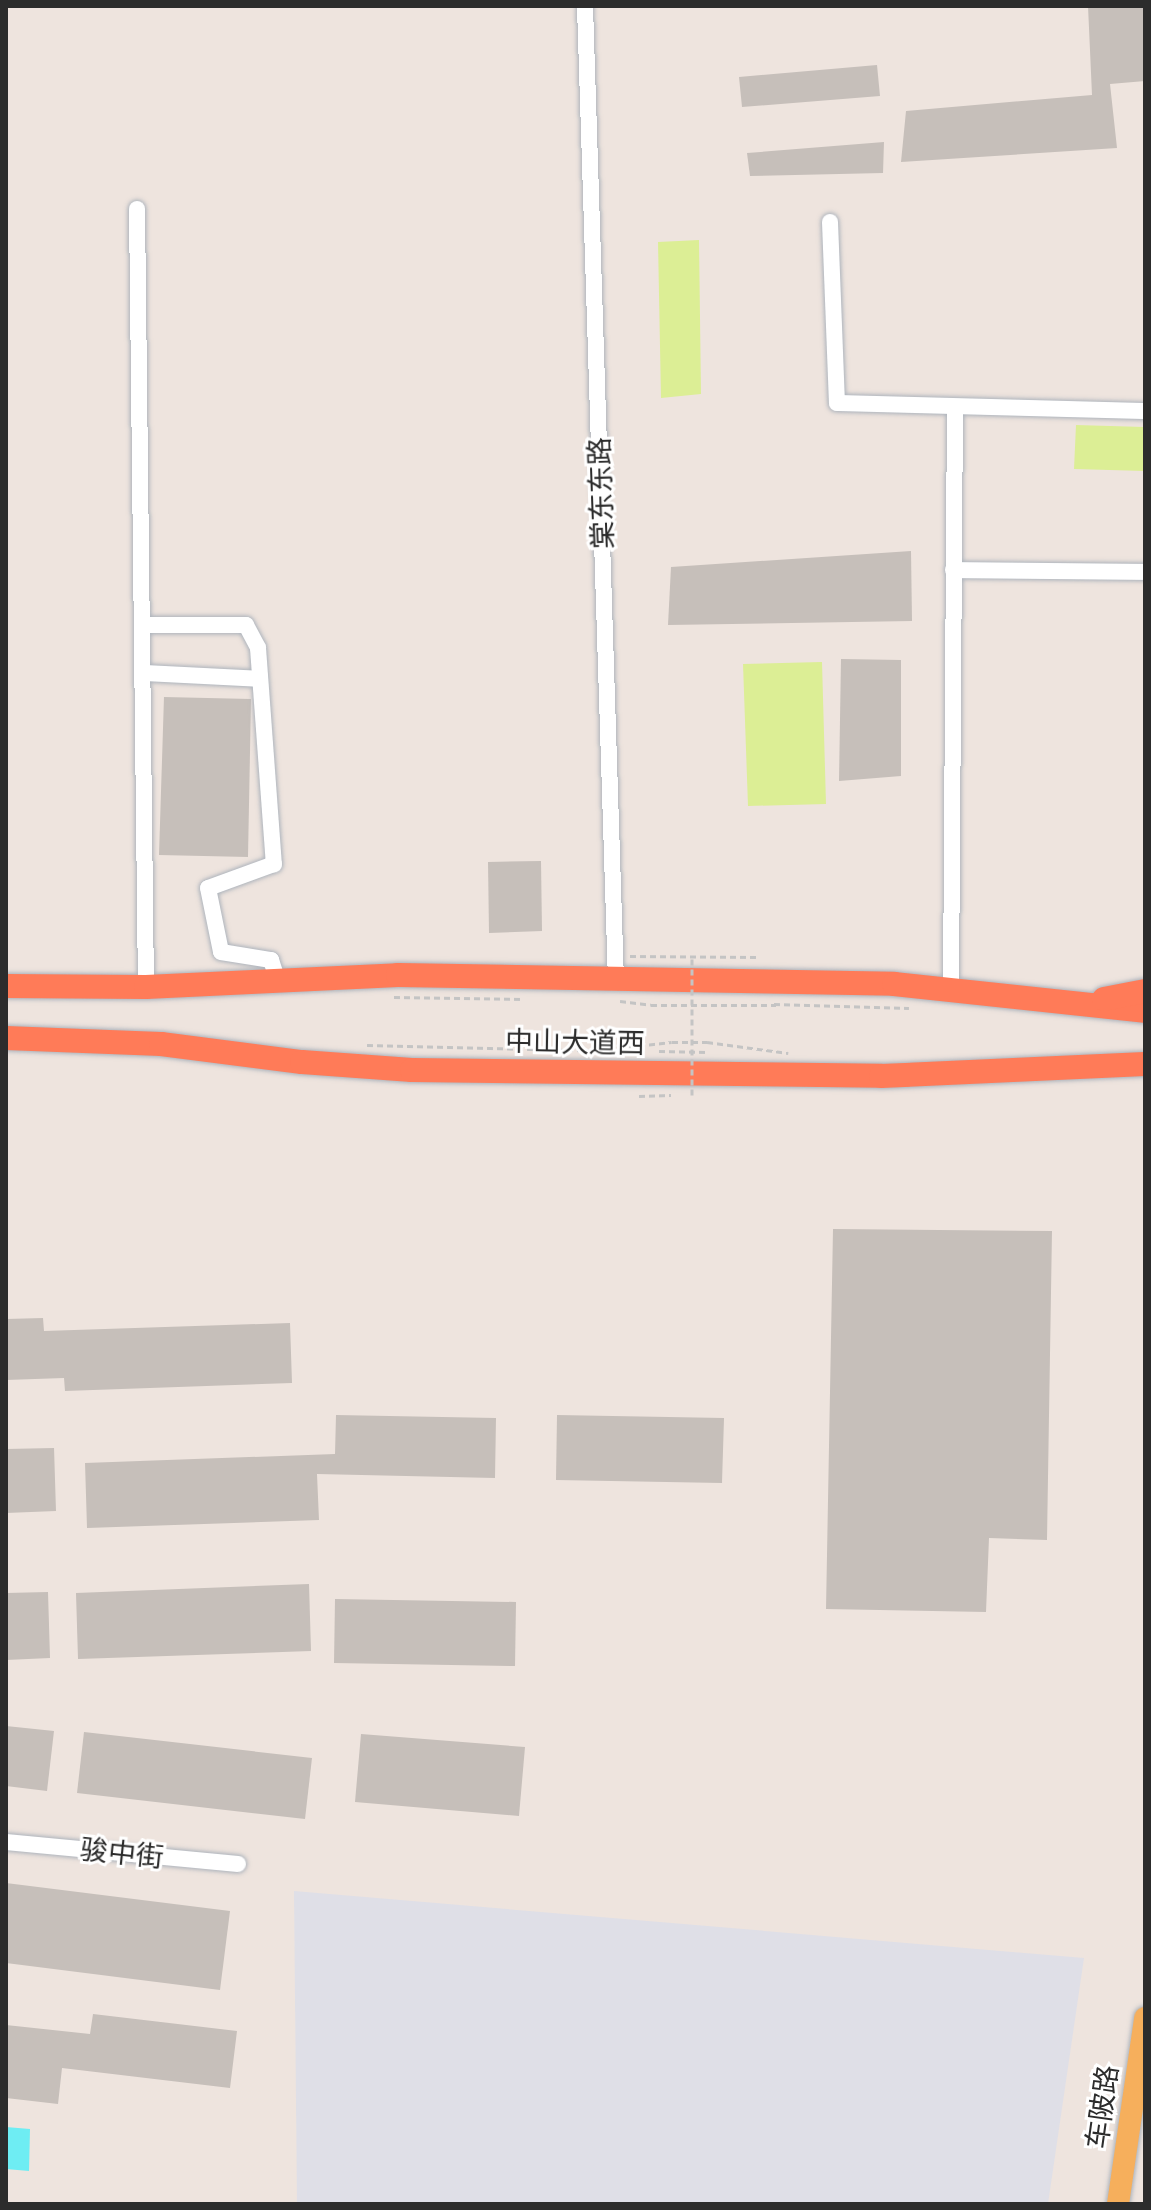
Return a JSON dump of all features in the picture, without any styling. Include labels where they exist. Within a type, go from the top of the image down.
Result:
[{"type":"highway","points":[[6,986],[146,987],[398,975],[614,990],[951,988],[1145,1011]]},
{"type":"highway","points":[[1055,1002],[1105,999],[1145,991]]},
{"type":"highway","name":"中山大道西","points":[[6,1038],[161,1044],[302,1062],[412,1070],[881,1076],[1080,1064],[1145,1064]]},
{"type":"highway","points":[[1080,1064],[1145,1078]]},
{"type":"main road","name":"车陂路","points":[[1118,2204],[1145,2018]]},
{"type":"street","name":"棠东东路","points":[[585,6],[614,990]]},
{"type":"street","points":[[137,209],[146,987]]},
{"type":"street","points":[[830,222],[837,403],[1145,411]]},
{"type":"street","points":[[951,988],[955,407]]},
{"type":"street","points":[[953,570],[1145,572]]},
{"type":"street","points":[[142,625],[246,625],[258,648],[274,864],[208,888],[221,952],[271,960],[277,979]]},
{"type":"street","points":[[143,673],[260,679]]},
{"type":"street","name":"骏中街","points":[[6,1842],[238,1864]]},
{"type":"path","points":[[630,956],[756,957]]},
{"type":"path","points":[[639,1096],[692,1095],[692,957]]},
{"type":"path","points":[[614,990],[651,1005],[909,1008]]},
{"type":"path","points":[[754,1001],[782,1005]]},
{"type":"path","points":[[601,1050],[672,1042],[732,1044],[790,1053]]},
{"type":"path","points":[[354,1044],[632,1051]]},
{"type":"shaded area","points":[[294,1891],[1084,1958],[1048,2204],[297,2204]]},
{"type":"green space","points":[[699,240],[701,394],[661,398],[658,242]]},
{"type":"green space","points":[[1076,425],[1145,427],[1145,471],[1074,469]]},
{"type":"green space","points":[[822,662],[826,804],[748,806],[743,664]]},
{"type":"water","points":[[6,2127],[30,2129],[29,2171],[6,2169]]},
{"type":"building","points":[[1088,6],[1145,6],[1145,81],[1110,84],[1117,148],[901,162],[906,111],[1092,95]]},
{"type":"building","points":[[877,65],[880,96],[742,107],[739,77]]},
{"type":"building","points":[[884,142],[883,173],[750,176],[747,153]]},
{"type":"building","points":[[911,551],[912,621],[668,625],[671,567]]},
{"type":"building","points":[[841,659],[901,660],[901,776],[839,781]]},
{"type":"building","points":[[164,697],[251,699],[248,857],[159,855]]},
{"type":"building","points":[[541,861],[542,931],[489,933],[488,862]]},
{"type":"building","points":[[833,1229],[1052,1231],[1047,1540],[989,1538],[986,1612],[826,1609]]},
{"type":"building","points":[[43,1318],[44,1331],[290,1323],[292,1383],[65,1391],[64,1378],[6,1380],[6,1319]]},
{"type":"building","points":[[336,1415],[496,1418],[495,1478],[317,1474],[319,1520],[87,1528],[85,1463],[335,1454]]},
{"type":"building","points":[[557,1415],[724,1418],[722,1483],[556,1480]]},
{"type":"building","points":[[54,1448],[56,1511],[6,1513],[6,1449]]},
{"type":"building","points":[[309,1584],[311,1651],[78,1659],[76,1593]]},
{"type":"building","points":[[48,1592],[50,1658],[6,1660],[6,1593]]},
{"type":"building","points":[[335,1599],[516,1602],[515,1666],[334,1663]]},
{"type":"building","points":[[6,1726],[54,1731],[47,1791],[6,1786]]},
{"type":"building","points":[[84,1732],[312,1758],[305,1819],[77,1793]]},
{"type":"building","points":[[361,1734],[525,1747],[519,1816],[355,1802]]},
{"type":"building","points":[[6,1883],[230,1911],[220,1990],[6,1963]]},
{"type":"building","points":[[93,2014],[237,2031],[230,2088],[62,2068],[58,2104],[6,2098],[6,2025],[90,2034]]}]
